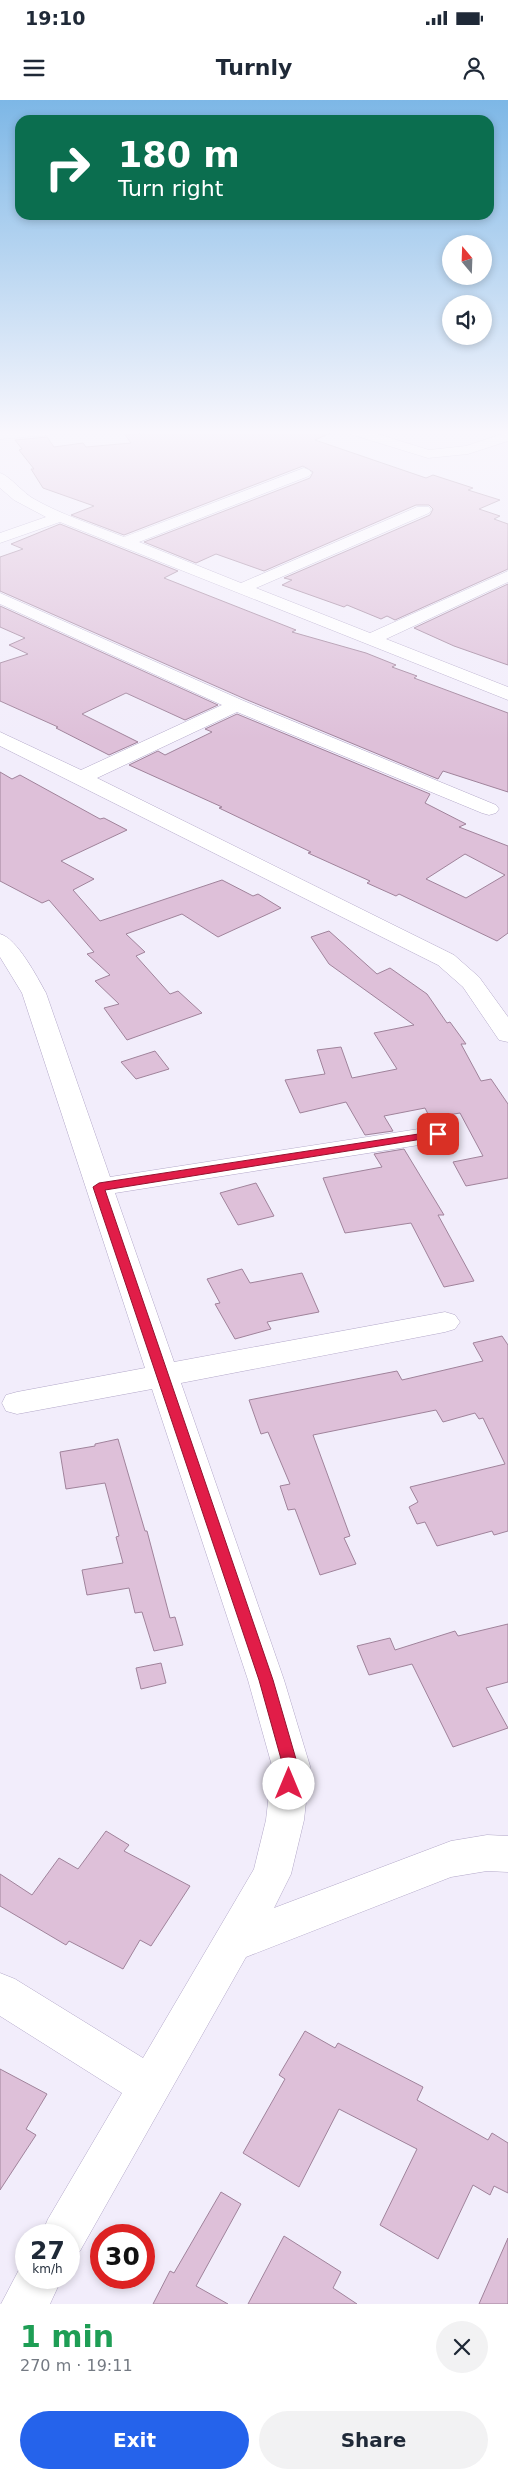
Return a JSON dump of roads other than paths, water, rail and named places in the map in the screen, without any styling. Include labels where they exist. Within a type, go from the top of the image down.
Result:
[{"type":"street","points":[[0,538],[12,534]]},
{"type":"street","points":[[104,534],[508,694]]},
{"type":"street","points":[[125,542],[146,534]]},
{"type":"street","points":[[243,588],[368,534]]},
{"type":"street","points":[[372,639],[508,576]]},
{"type":"street","points":[[0,598],[237,705],[489,809]]},
{"type":"street","points":[[81,778],[237,705]]},
{"type":"street","points":[[0,738],[446,960],[471,982],[508,1035]]},
{"type":"street","points":[[0,941],[24,974],[34,993],[266,1680],[291,1766],[285,1820],[272,1874],[235,1942],[70,2224]]},
{"type":"street","points":[[99,1187],[438,1134]]},
{"type":"street","points":[[17,1403],[445,1322]]},
{"type":"street","points":[[235,1942],[451,1859],[488,1853],[508,1854]]},
{"type":"street","points":[[0,1993],[151,2087]]},
{"type":"street","points":[[24,2304],[33,2289]]}]
